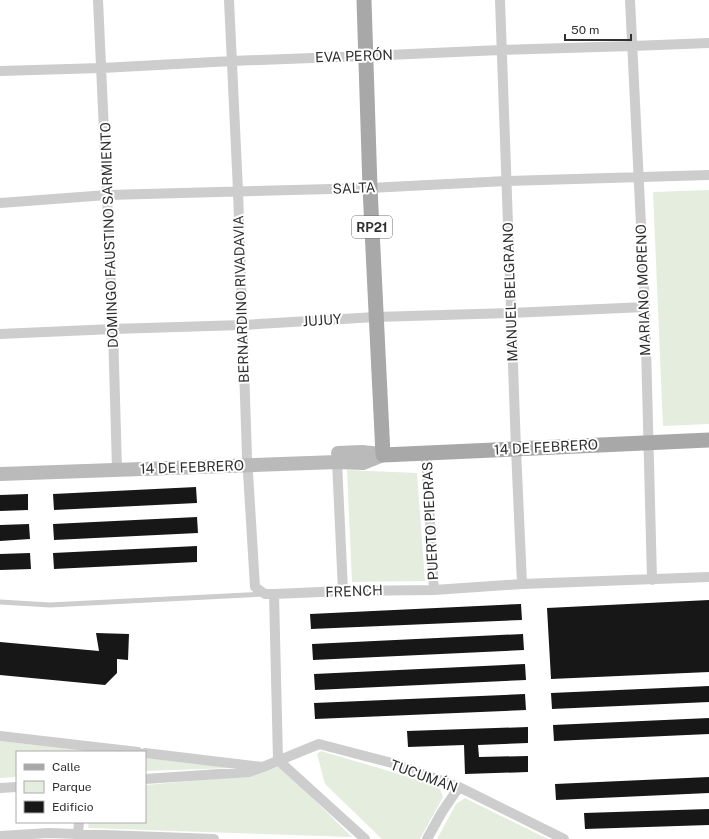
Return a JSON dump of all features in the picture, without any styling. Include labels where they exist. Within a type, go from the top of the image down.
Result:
[{"type":"main road","name":"RP21","points":[[364,0],[370,188],[383,454]]},
{"type":"main road","name":"14 DE FEBRERO","points":[[0,466],[247,460],[362,452],[383,454],[426,453],[709,440]]},
{"type":"main road","name":"14 DE FEBRERO","points":[[247,460],[363,463],[383,454]]},
{"type":"main road","name":"14 DE FEBRERO","points":[[0,474],[117,464]]},
{"type":"street","name":"DOMINGO FAUSTINO SARMIENTO","points":[[98,0],[113,328],[117,464]]},
{"type":"street","name":"BERNARDINO RIVADAVIA","points":[[229,0],[238,191],[247,460],[255,587],[269,594]]},
{"type":"street","name":"MANUEL BELGRANO","points":[[500,0],[522,584]]},
{"type":"street","name":"MARIANO MORENO","points":[[630,0],[645,307],[652,580]]},
{"type":"street","name":"EVA PERÓN","points":[[0,71],[709,42]]},
{"type":"street","name":"SALTA","points":[[0,203],[107,195],[370,188],[506,181],[709,175]]},
{"type":"street","name":"JUJUY","points":[[0,334],[113,328],[242,325],[376,317],[645,307]]},
{"type":"street","name":"PUERTO PIEDRAS","points":[[426,453],[434,590]]},
{"type":"street","points":[[338,462],[343,591]]},
{"type":"street","name":"FRENCH","points":[[269,594],[343,591],[434,590],[522,584],[709,577]]},
{"type":"street","points":[[269,594],[278,760],[365,839]]},
{"type":"street","points":[[0,736],[129,751]]},
{"type":"street","name":"TUCUMÁN","points":[[146,779],[249,772],[319,744],[392,763],[459,787],[564,839]]},
{"type":"street","points":[[146,753],[263,767]]},
{"type":"street","points":[[0,788],[16,787]]},
{"type":"street","points":[[427,839],[442,812],[459,787]]},
{"type":"street","points":[[78,834],[79,823]]},
{"type":"street","points":[[0,836],[49,833],[214,839]]},
{"type":"lane","name":"FRENCH","points":[[0,602],[50,605],[269,594]]},
{"type":"green space","points":[[709,190],[709,424],[663,426],[653,192]]},
{"type":"green space","points":[[347,470],[417,473],[425,581],[352,582]]},
{"type":"green space","points":[[0,741],[87,751],[16,751],[16,777],[0,778]]},
{"type":"green space","points":[[321,751],[426,782],[440,789],[443,797],[420,839],[382,839],[325,784],[317,754]]},
{"type":"green space","points":[[146,758],[231,768],[146,771]]},
{"type":"green space","points":[[280,766],[352,837],[88,828],[89,823],[146,823],[146,785],[250,776]]},
{"type":"green space","points":[[465,798],[548,839],[437,839],[456,804]]},
{"type":"building","points":[[196,487],[197,503],[54,510],[53,494]]},
{"type":"building","points":[[28,494],[28,510],[0,511],[0,495]]},
{"type":"building","points":[[197,517],[198,533],[54,540],[53,524]]},
{"type":"building","points":[[29,524],[30,539],[0,541],[0,525]]},
{"type":"building","points":[[197,546],[197,562],[54,569],[53,553]]},
{"type":"building","points":[[30,553],[31,569],[0,570],[0,554]]},
{"type":"building","points":[[709,600],[709,672],[551,679],[547,608]]},
{"type":"building","points":[[521,604],[522,620],[311,629],[310,614]]},
{"type":"building","points":[[96,633],[129,634],[128,660],[117,659],[117,673],[105,685],[0,675],[0,642],[99,651]]},
{"type":"building","points":[[523,634],[524,650],[313,660],[312,644]]},
{"type":"building","points":[[525,664],[526,680],[315,690],[314,674]]},
{"type":"building","points":[[709,686],[709,702],[552,709],[551,693]]},
{"type":"building","points":[[525,694],[526,710],[315,719],[314,703]]},
{"type":"building","points":[[709,718],[709,734],[554,741],[553,725]]},
{"type":"building","points":[[528,727],[528,743],[478,745],[479,757],[528,756],[528,772],[465,774],[464,745],[408,747],[407,731]]},
{"type":"building","points":[[709,777],[709,793],[556,800],[555,784]]},
{"type":"building","points":[[709,809],[709,825],[585,829],[584,813]]}]
